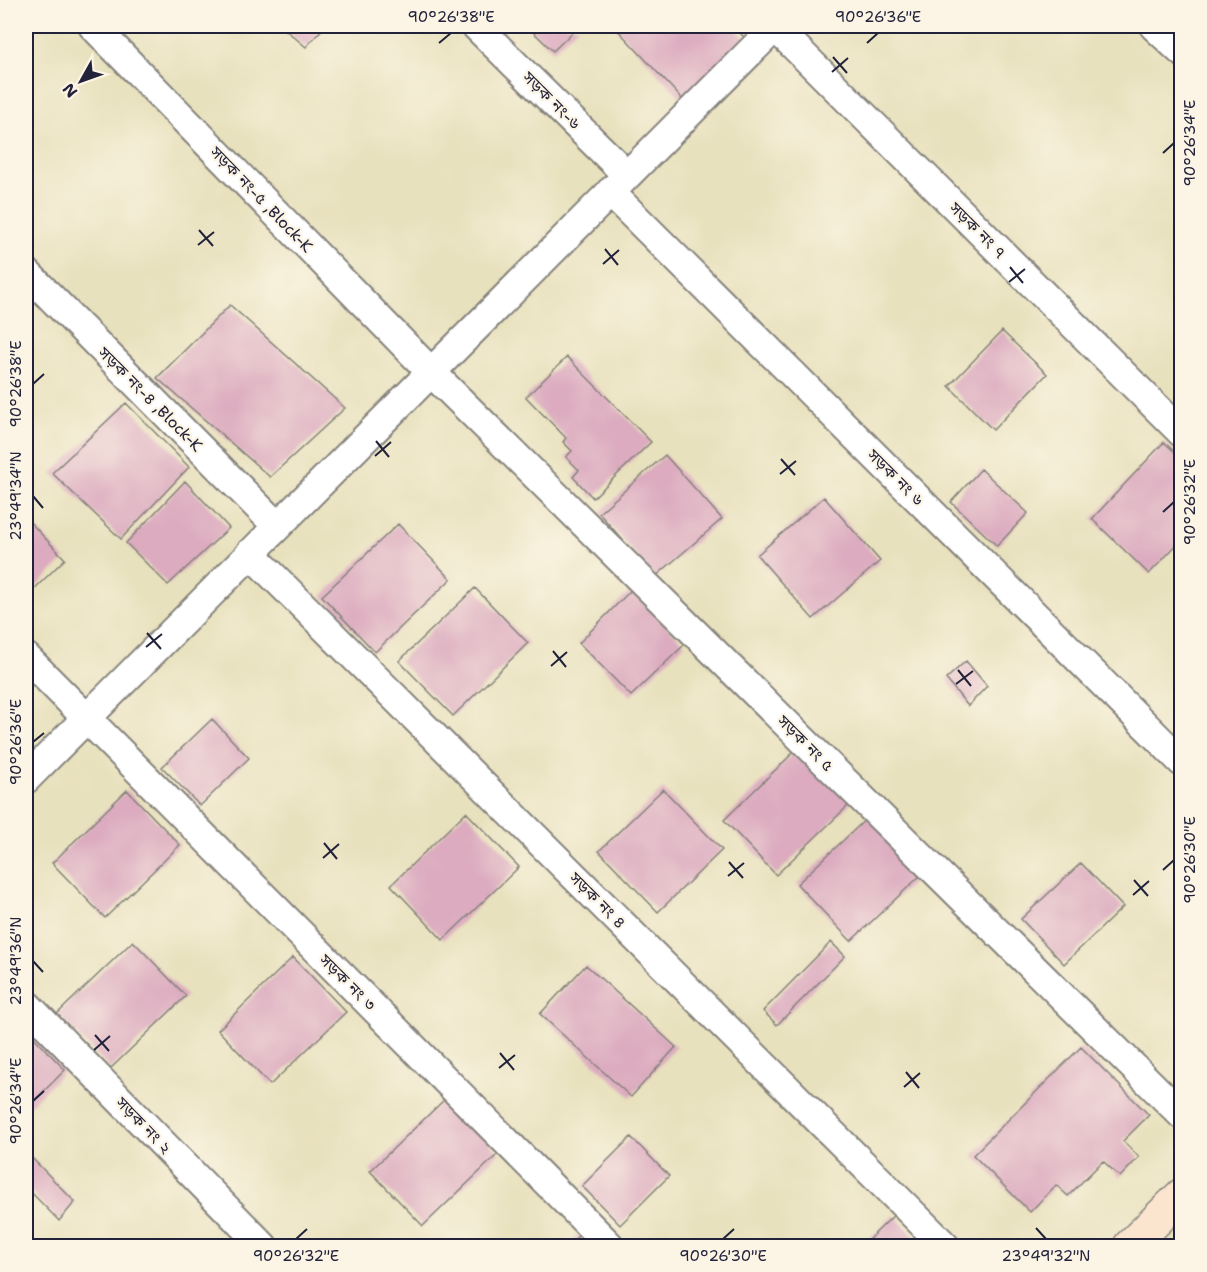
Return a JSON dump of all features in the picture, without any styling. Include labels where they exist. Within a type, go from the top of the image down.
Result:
[{"type":"street","name":"সড়ক নং-৫ ,Block-K","points":[[93,26],[431,372]]},
{"type":"street","name":"সড়ক নং-৬","points":[[476,26],[619,183]]},
{"type":"street","points":[[26,779],[775,26]]},
{"type":"street","name":"সড়ক নং ৭","points":[[775,26],[1182,433]]},
{"type":"street","points":[[1154,26],[1182,52]]},
{"type":"street","name":"সড়ক নং ৬","points":[[619,183],[1182,762]]},
{"type":"street","name":"সড়ক নং-৪ ,Block-K","points":[[26,272],[277,526]]},
{"type":"street","name":"সড়ক নং ৫","points":[[431,372],[1182,1115]]},
{"type":"street","name":"সড়ক নং ৪","points":[[250,553],[945,1246]]},
{"type":"street","name":"সড়ক নং ৩","points":[[26,657],[610,1246]]},
{"type":"street","name":"সড়ক নং ২","points":[[26,1004],[263,1246]]},
{"type":"street","points":[[1142,1242],[1182,1195]]},
{"type":"building","points":[[281,26],[325,26],[306,47]]},
{"type":"building","points":[[527,26],[579,26],[553,51]]},
{"type":"building","points":[[614,26],[733,26],[745,38],[684,101]]},
{"type":"building","points":[[230,305],[345,408],[270,477],[157,378]]},
{"type":"building","points":[[1002,331],[1047,374],[993,430],[949,386]]},
{"type":"building","points":[[567,357],[651,442],[593,498],[573,477],[579,470],[566,457],[572,451],[563,442],[566,438],[526,397]]},
{"type":"building","points":[[126,403],[189,467],[121,539],[52,473]]},
{"type":"building","points":[[1164,442],[1182,459],[1182,539],[1149,574],[1092,519]]},
{"type":"building","points":[[665,455],[722,519],[655,577],[599,513]]},
{"type":"building","points":[[981,469],[1028,513],[997,546],[951,502]]},
{"type":"building","points":[[185,481],[229,528],[168,585],[126,543]]},
{"type":"building","points":[[824,497],[880,561],[813,619],[757,555]]},
{"type":"building","points":[[26,518],[65,559],[26,597]]},
{"type":"building","points":[[398,524],[451,579],[375,652],[322,596]]},
{"type":"building","points":[[475,588],[528,643],[453,716],[399,661]]},
{"type":"building","points":[[631,590],[685,644],[631,696],[579,643]]},
{"type":"building","points":[[966,661],[987,686],[968,706],[946,679]]},
{"type":"building","points":[[212,719],[249,758],[200,806],[162,767]]},
{"type":"building","points":[[799,747],[852,802],[776,875],[724,820]]},
{"type":"building","points":[[663,789],[722,850],[658,912],[599,851]]},
{"type":"building","points":[[127,790],[180,845],[105,918],[52,863]]},
{"type":"building","points":[[466,812],[519,867],[443,940],[391,885]]},
{"type":"building","points":[[868,817],[922,874],[851,941],[797,884]]},
{"type":"building","points":[[1081,863],[1123,907],[1064,964],[1021,919]]},
{"type":"building","points":[[133,941],[186,996],[110,1069],[57,1014]]},
{"type":"building","points":[[831,942],[845,956],[777,1025],[763,1011]]},
{"type":"building","points":[[293,957],[346,1012],[270,1085],[218,1030]]},
{"type":"building","points":[[586,965],[676,1047],[631,1097],[540,1014]]},
{"type":"building","points":[[26,1029],[65,1070],[26,1109]]},
{"type":"building","points":[[1081,1047],[1149,1115],[1123,1141],[1139,1157],[1120,1177],[1103,1161],[1068,1196],[1056,1185],[1030,1212],[973,1155]]},
{"type":"building","points":[[446,1098],[499,1153],[423,1226],[370,1171]]},
{"type":"building","points":[[631,1137],[669,1176],[620,1225],[582,1186]]},
{"type":"building","points":[[26,1152],[75,1202],[59,1221],[26,1187]]},
{"type":"building","points":[[894,1215],[924,1246],[862,1246]]},
{"type":"building","points":[[583,1231],[597,1246],[568,1246]]}]
